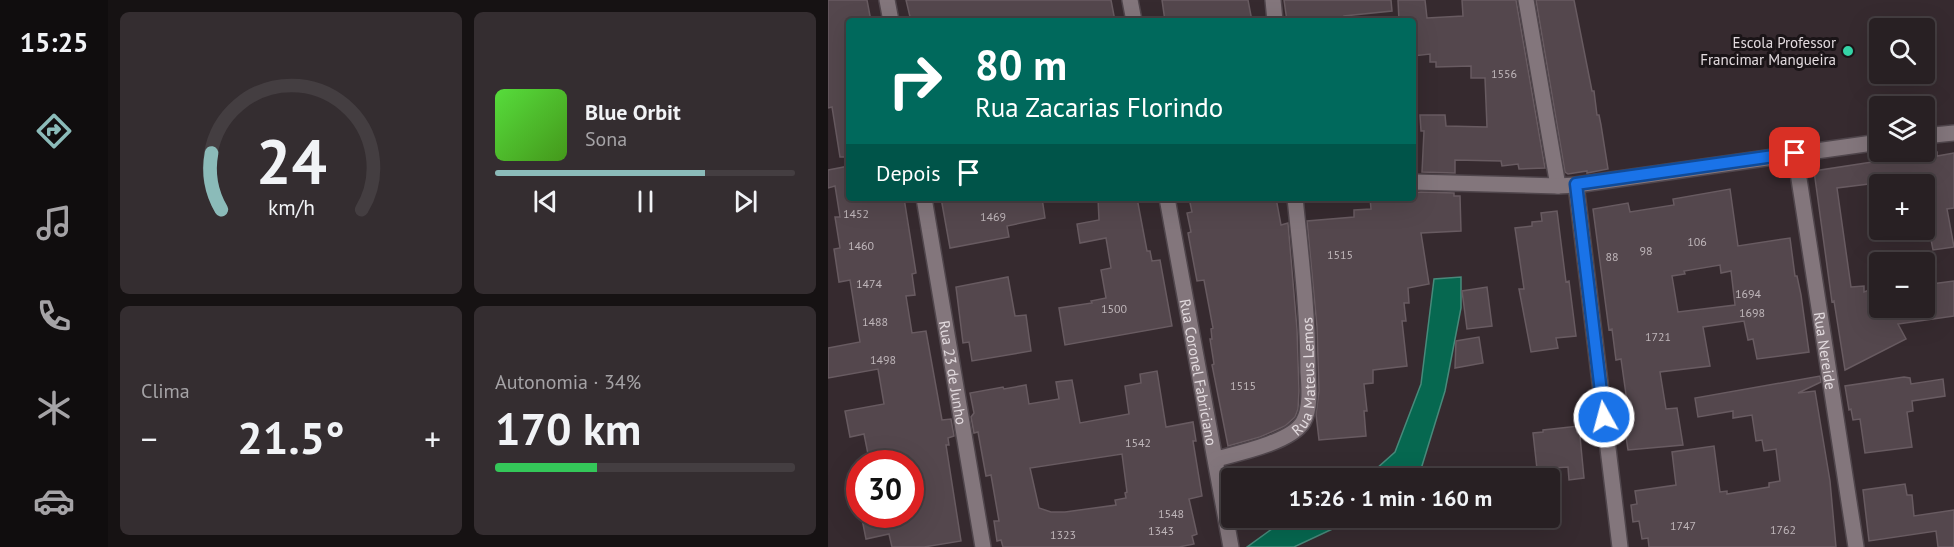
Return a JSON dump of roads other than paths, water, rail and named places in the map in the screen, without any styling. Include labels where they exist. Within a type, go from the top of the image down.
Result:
[{"type":"street","points":[[887,0],[890,18]]},
{"type":"street","points":[[1130,0],[1133,18]]},
{"type":"street","points":[[1273,0],[1275,18]]},
{"type":"street","points":[[1526,0],[1558,186]]},
{"type":"street","points":[[1935,135],[1954,133]]},
{"type":"street","points":[[1416,182],[1558,186],[1869,143]]},
{"type":"street","name":"Rua Nereide","points":[[1795,153],[1856,547]]},
{"type":"street","points":[[1576,184],[1620,547]]},
{"type":"street","name":"Rua 23 de Junho","points":[[925,201],[983,547]]},
{"type":"street","name":"Rua Coronel Fabriciano","points":[[1168,201],[1231,547]]},
{"type":"street","name":"Rua Mateus Lemos","points":[[1216,459],[1278,440],[1295,430],[1304,421],[1309,391],[1308,324],[1295,201]]},
{"type":"place","name":"Escola Professor Francimar Mangueira","points":[[1848,51]]}]
